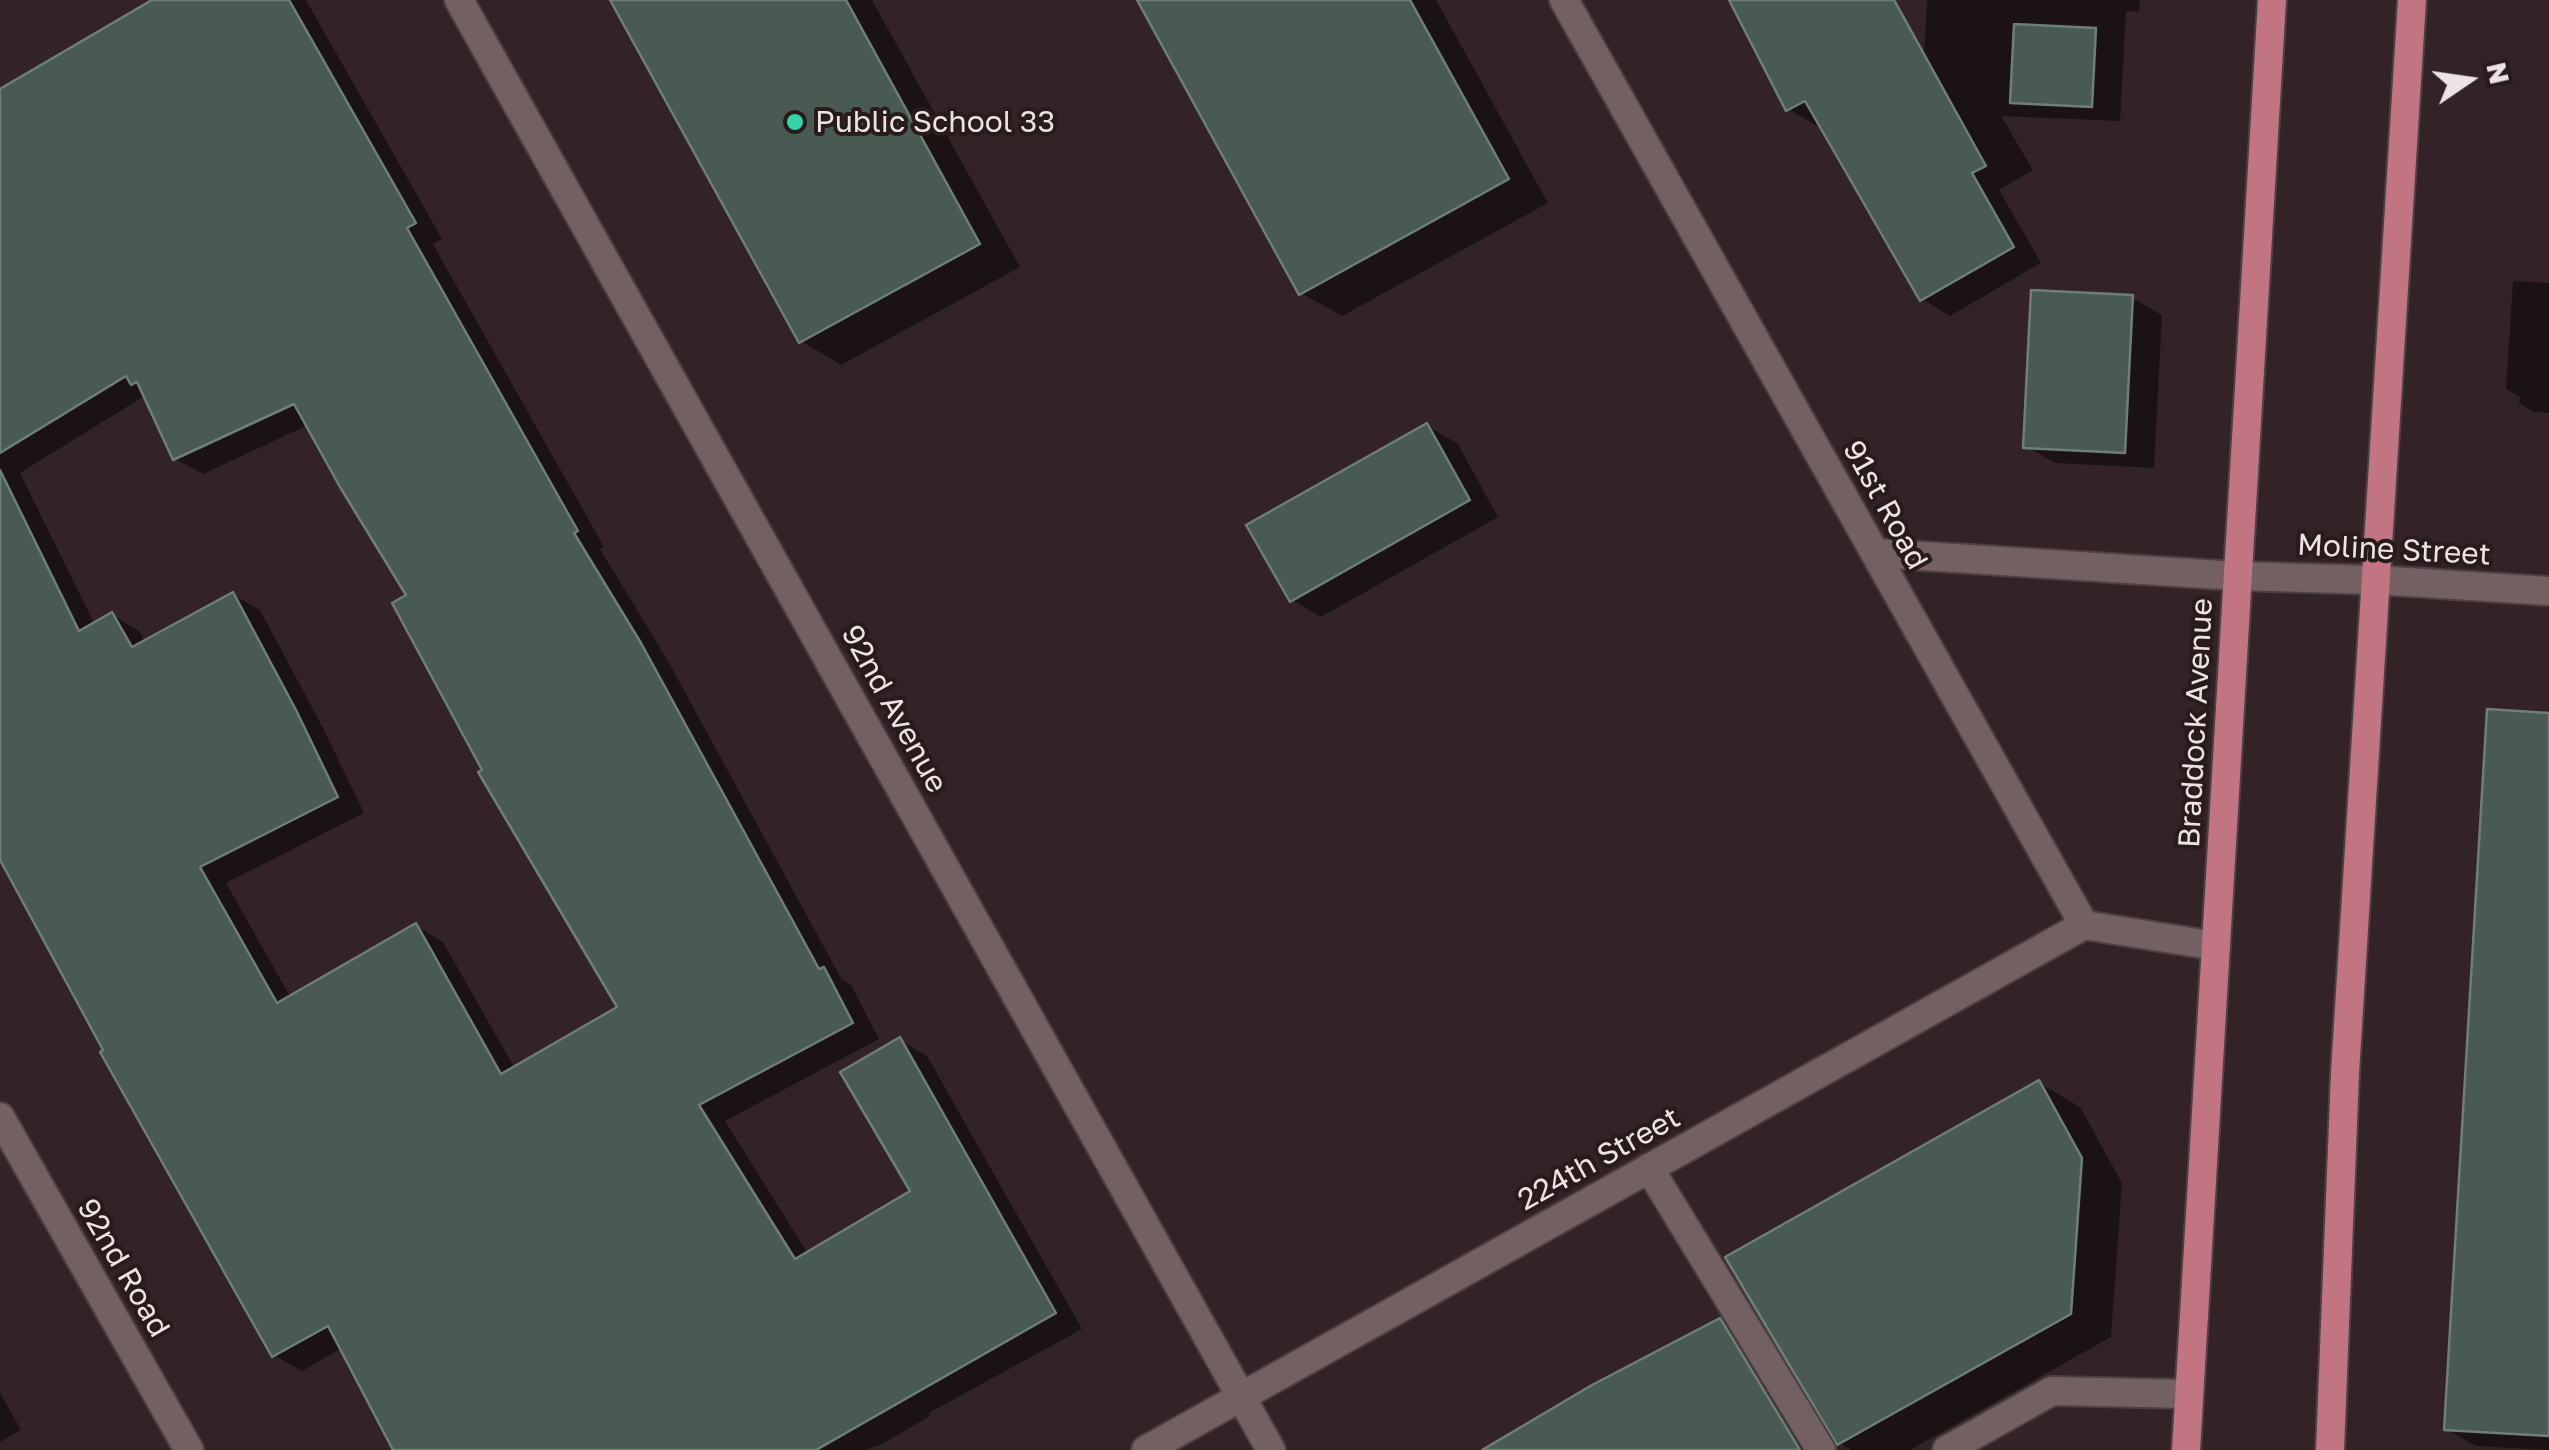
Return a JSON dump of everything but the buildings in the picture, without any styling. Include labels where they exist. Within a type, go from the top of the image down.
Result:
[{"type":"main road","name":"Braddock Avenue","points":[[2186,1450],[2272,0]]},
{"type":"main road","points":[[2330,1450],[2344,1073],[2412,0]]},
{"type":"street","name":"92nd Avenue","points":[[459,0],[1271,1450]]},
{"type":"street","name":"91st Road","points":[[1564,0],[2084,925]]},
{"type":"street","name":"Moline Street","points":[[1874,552],[2237,576],[2549,591]]},
{"type":"street","name":"224th Street","points":[[1146,1450],[2084,925]]},
{"type":"street","points":[[2084,925],[2216,946]]},
{"type":"street","name":"92nd Road","points":[[0,1117],[188,1450]]},
{"type":"street","points":[[1649,1168],[1821,1450]]},
{"type":"street","points":[[1947,1450],[2052,1391],[2188,1394]]},
{"type":"place","name":"Public School 33","points":[[795,122]]}]
